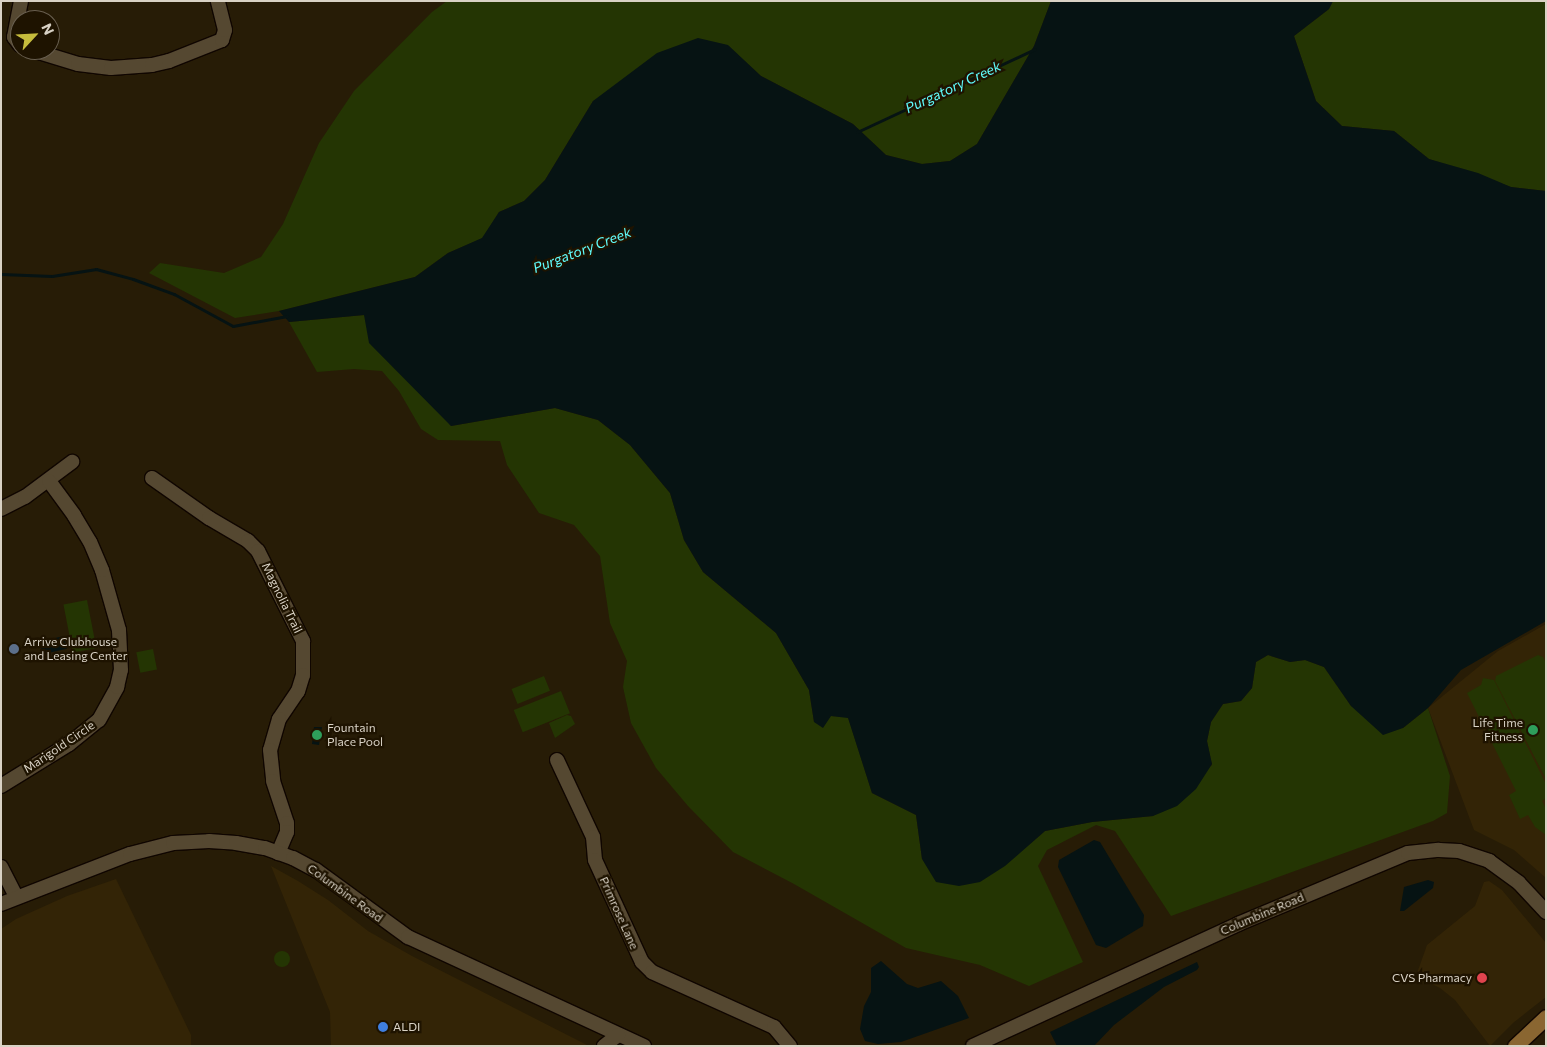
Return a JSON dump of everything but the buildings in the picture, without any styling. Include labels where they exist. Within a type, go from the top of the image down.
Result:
[{"type":"main road","points":[[1515,1046],[1546,1016]]},
{"type":"street","points":[[60,59],[78,64],[111,68],[152,65],[169,61],[222,40],[224,30],[218,1]]},
{"type":"street","points":[[1,509],[49,481],[72,462]]},
{"type":"street","name":"Magnolia Trail","points":[[152,478],[209,518],[248,541],[258,551],[303,641],[303,675],[298,691],[279,719],[270,750],[274,780],[287,823],[287,832],[278,853]]},
{"type":"street","name":"Marigold Circle","points":[[1,786],[69,744],[99,720],[117,687],[121,670],[118,630],[102,570],[90,542],[74,515],[49,481]]},
{"type":"street","name":"Primrose Lane","points":[[557,760],[593,838],[595,860],[642,962],[652,972],[774,1027],[790,1046]]},
{"type":"street","name":"Columbine Road","points":[[1,904],[130,854],[173,843],[209,841],[236,843],[278,853],[316,870],[408,938],[619,1040],[644,1046]]},
{"type":"street","name":"Columbine Road","points":[[974,1046],[1006,1039],[1229,928],[1408,853],[1439,850],[1459,851],[1489,861],[1519,883],[1546,912]]},
{"type":"street","points":[[1,867],[16,897]]},
{"type":"street","points":[[604,1046],[619,1040]]},
{"type":"shaded area","points":[[1546,624],[1546,878],[1514,850],[1474,830],[1428,708],[1498,651]]},
{"type":"shaded area","points":[[271,866],[328,900],[368,931],[412,956],[589,1046],[331,1046],[330,1012]]},
{"type":"shaded area","points":[[116,879],[191,1035],[191,1046],[1,1046],[1,929],[16,919],[67,896]]},
{"type":"shaded area","points":[[1489,881],[1502,890],[1546,943],[1546,997],[1513,1023],[1490,1046],[1455,1000],[1440,988],[1416,976],[1427,945],[1475,906],[1484,882]]},
{"type":"green space","points":[[447,1],[1051,1],[1034,46],[977,144],[950,161],[922,164],[886,155],[853,124],[761,76],[728,46],[593,101],[545,180],[524,201],[499,212],[483,238],[448,253],[415,277],[279,311],[235,318],[149,273],[160,263],[224,273],[261,257],[283,224],[319,143],[354,91],[432,12]]},
{"type":"green space","points":[[1333,1],[1546,1],[1546,191],[1511,187],[1429,159],[1394,131],[1342,126],[1316,101],[1294,36],[1329,9]]},
{"type":"green space","points":[[364,315],[451,426],[555,408],[598,420],[630,445],[670,493],[684,540],[703,572],[776,633],[809,690],[814,722],[831,716],[848,717],[872,793],[916,815],[922,859],[1025,848],[1045,831],[1092,822],[1153,816],[1212,765],[1207,741],[1211,722],[1223,704],[1241,701],[1252,688],[1256,662],[1268,655],[1290,662],[1305,660],[1324,667],[1351,706],[1403,728],[1428,708],[1450,776],[1447,813],[1433,821],[1171,916],[1115,831],[1096,825],[1047,850],[1038,866],[1083,962],[1029,986],[980,965],[906,948],[794,884],[733,852],[688,806],[656,768],[631,723],[623,687],[627,661],[610,623],[600,556],[574,525],[539,513],[507,465],[500,441],[438,440],[421,429],[399,391],[382,371],[354,369],[317,372],[289,322]]},
{"type":"green space","points":[[87,600],[96,648],[73,653],[63,605]]},
{"type":"green space","points":[[153,649],[157,670],[140,673],[136,652]]},
{"type":"green space","name":"Life Time Fitness","points":[[1538,655],[1543,657],[1546,663],[1546,779],[1495,681],[1496,676]]},
{"type":"green space","points":[[544,676],[550,691],[518,704],[512,689]]},
{"type":"green space","points":[[1483,678],[1494,680],[1546,784],[1546,798],[1542,801],[1546,809],[1546,835],[1535,827],[1528,815],[1520,819],[1509,795],[1516,791],[1467,693],[1481,685]]},
{"type":"green space","points":[[561,691],[570,713],[523,732],[514,710]]},
{"type":"green space","points":[[567,715],[571,716],[575,724],[555,738],[549,723]]},
{"type":"green space","points":[[279,951],[285,951],[290,956],[288,965],[279,967],[274,962],[274,956]]},
{"type":"water","points":[[1051,1],[1333,1],[1329,9],[1294,36],[1316,101],[1342,126],[1394,131],[1429,159],[1478,173],[1511,187],[1546,191],[1546,621],[1461,670],[1428,708],[1403,728],[1383,735],[1351,706],[1324,667],[1305,660],[1290,662],[1268,655],[1256,662],[1252,688],[1241,701],[1223,704],[1211,722],[1207,741],[1212,764],[1196,789],[1177,806],[1153,816],[1092,822],[1045,831],[1005,866],[980,882],[959,886],[936,882],[922,859],[916,815],[872,793],[848,718],[831,716],[823,728],[814,722],[809,690],[776,633],[703,572],[684,540],[670,493],[630,445],[598,420],[555,408],[451,426],[369,343],[364,315],[289,322],[279,311],[415,277],[448,253],[482,238],[499,212],[524,201],[545,180],[593,101],[657,53],[698,38],[728,45],[761,76],[853,124],[886,155],[922,164],[950,161],[977,144],[1034,46]]},
{"type":"water","points":[[64,636],[67,649],[43,654],[40,642]]},
{"type":"water","name":"Fountain Place Pool","points":[[314,727],[322,727],[319,745],[312,744]]},
{"type":"water","points":[[1094,840],[1100,842],[1144,915],[1143,926],[1106,948],[1096,945],[1058,867],[1059,860]]},
{"type":"water","points":[[1428,880],[1434,882],[1433,888],[1404,911],[1400,911],[1404,887]]},
{"type":"water","points":[[881,961],[907,984],[918,988],[941,981],[958,996],[969,1018],[901,1042],[878,1044],[865,1041],[860,1029],[864,1006],[871,992],[871,968]]},
{"type":"water","points":[[1197,962],[1199,967],[1197,970],[1164,987],[1114,1025],[1094,1046],[1057,1046],[1050,1032]]},
{"type":"waterway","name":"Purgatory Creek","points":[[857,132],[1035,49]]},
{"type":"waterway","name":"Purgatory Creek","points":[[1,274],[52,276],[96,269],[133,279],[174,294],[233,326],[287,316]]},
{"type":"place","name":"Arrive Clubhouse and Leasing Center","points":[[14,649]]},
{"type":"place","name":"Life Time Fitness","points":[[1533,730]]},
{"type":"place","name":"Fountain Place Pool","points":[[317,735]]},
{"type":"place","name":"CVS Pharmacy","points":[[1482,978]]},
{"type":"place","name":"ALDI","points":[[383,1027]]}]
